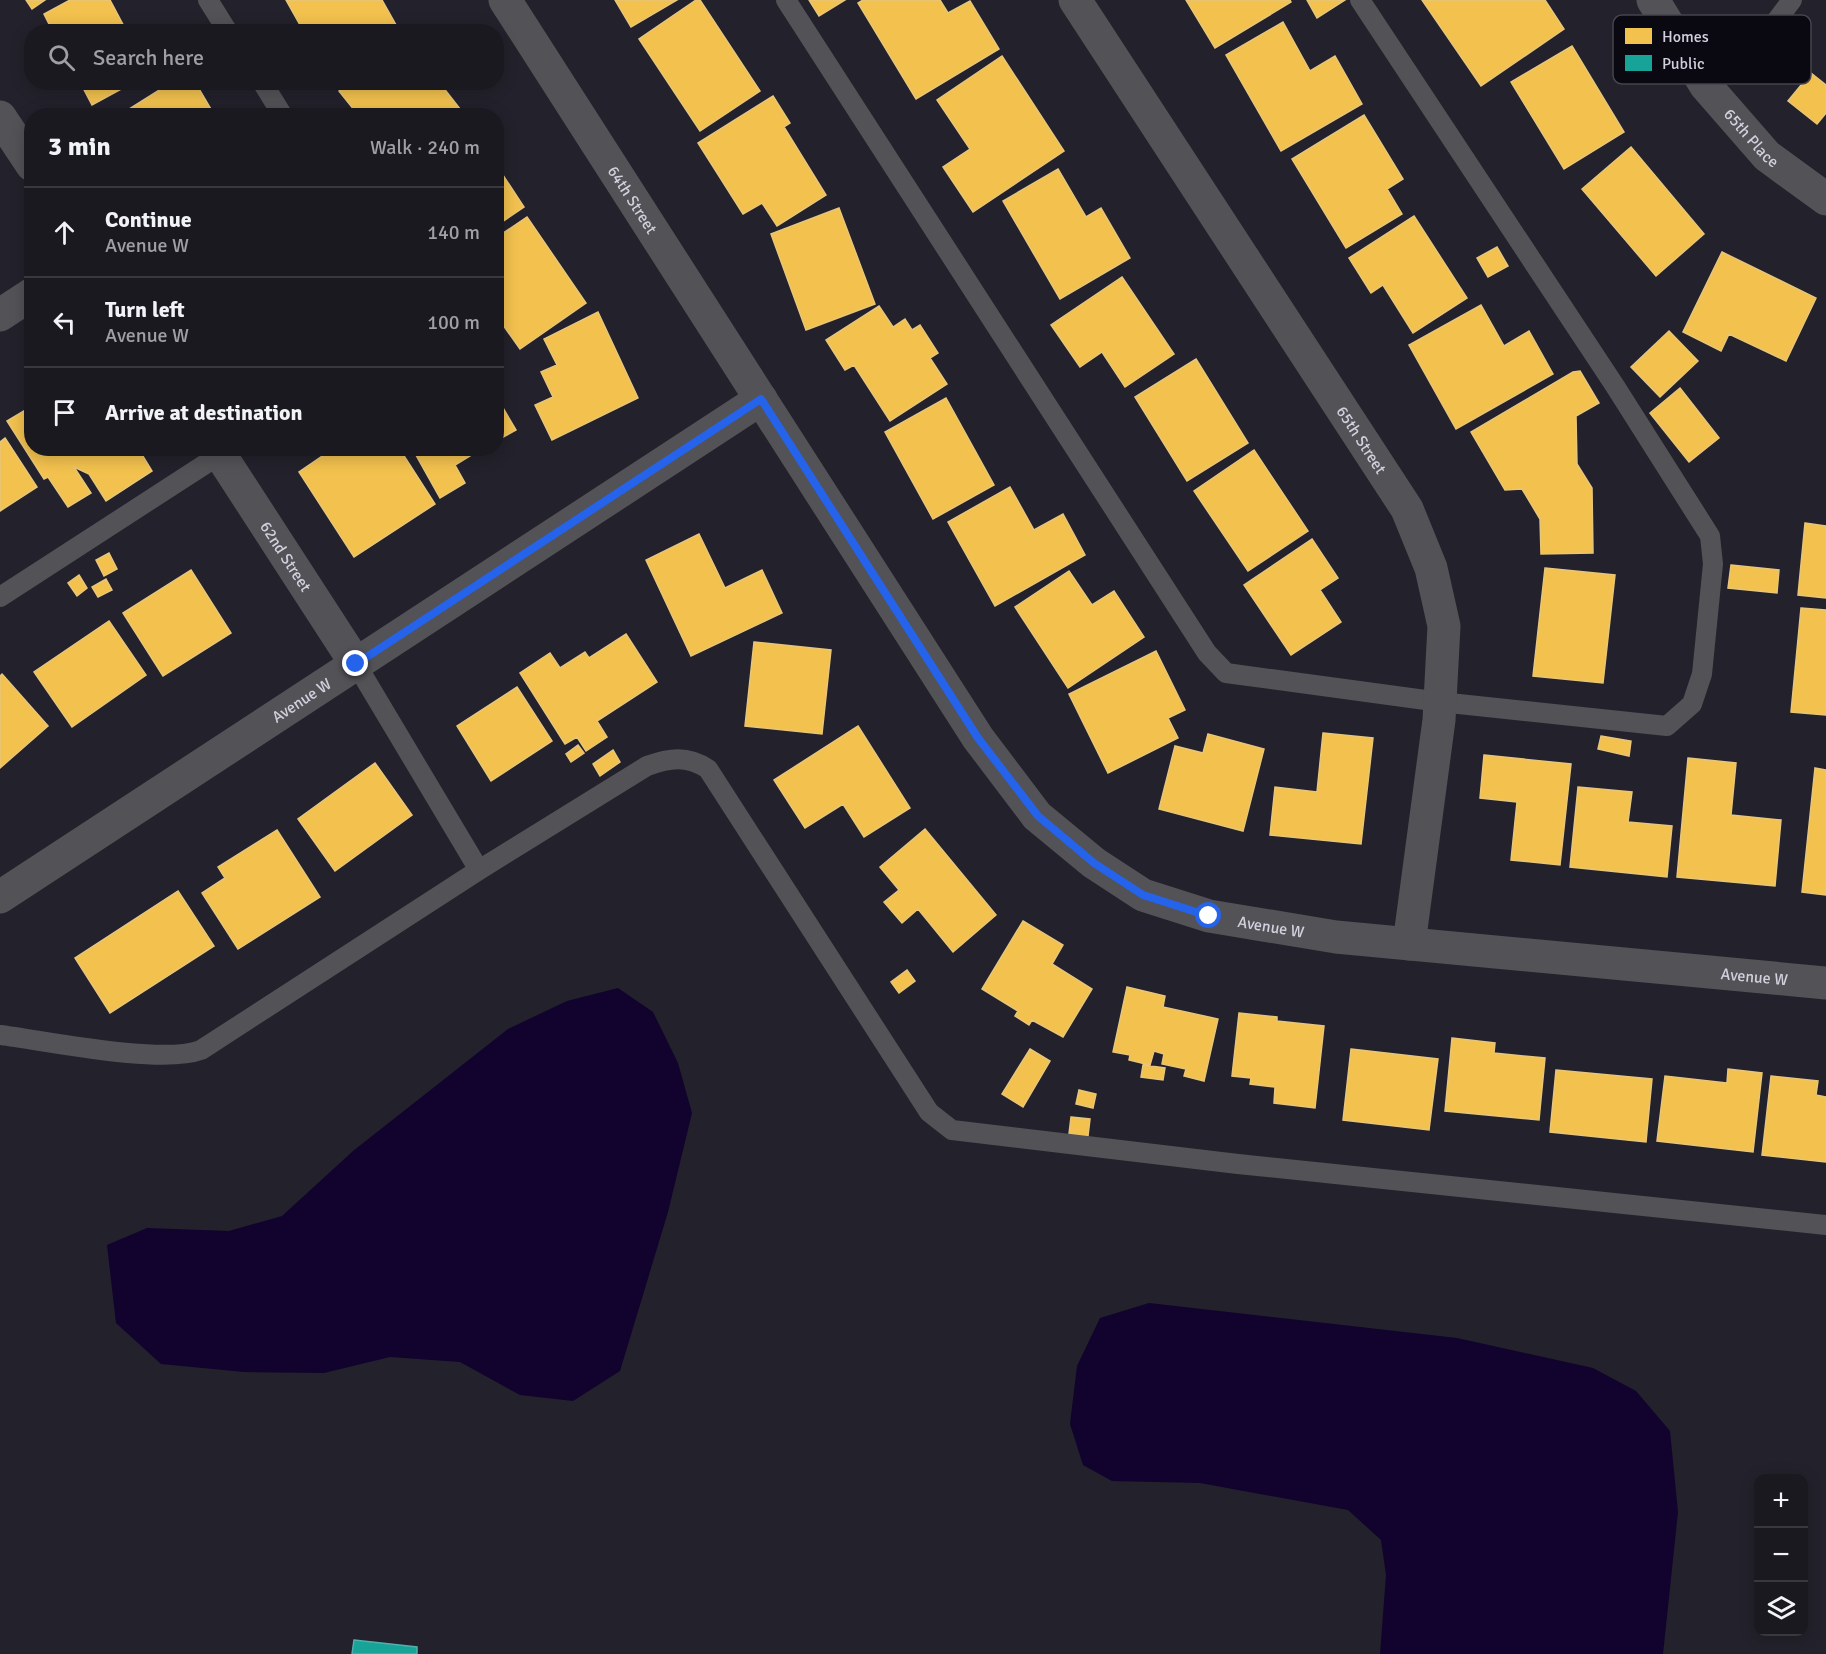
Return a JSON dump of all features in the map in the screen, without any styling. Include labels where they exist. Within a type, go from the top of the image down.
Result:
[{"type":"street","name":"64th Street","points":[[506,0],[761,399]]},
{"type":"street","name":"65th Street","points":[[1075,0],[1407,509],[1431,568],[1444,626],[1440,702],[1409,944]]},
{"type":"street","name":"65th Place","points":[[1653,0],[1662,15]]},
{"type":"street","name":"65th Place","points":[[1706,86],[1767,156],[1826,199]]},
{"type":"street","points":[[0,117],[24,153]]},
{"type":"street","points":[[0,315],[24,299]]},
{"type":"street","name":"Avenue W","points":[[0,897],[761,399],[978,738],[1038,816],[1094,863],[1143,895],[1209,916],[1336,937],[1826,983]]},
{"type":"street","name":"62nd Street","points":[[226,456],[356,664]]},
{"type":"lane","points":[[208,0],[223,24]]},
{"type":"lane","points":[[786,0],[1207,653],[1226,673],[1440,702],[1667,726],[1692,704],[1702,674],[1713,564],[1710,536],[1615,386],[1360,0]]},
{"type":"lane","points":[[1781,15],[1792,0]]},
{"type":"lane","points":[[267,90],[278,108]]},
{"type":"lane","points":[[0,597],[213,456]]},
{"type":"lane","points":[[356,664],[479,870]]},
{"type":"lane","points":[[0,1035],[155,1055],[188,1055],[201,1050],[479,870],[647,766],[665,759],[693,760],[708,769],[929,1112],[952,1131],[1238,1164],[1826,1225]]},
{"type":"shaded area","points":[[618,988],[653,1012],[678,1063],[692,1113],[668,1212],[620,1371],[573,1401],[520,1395],[460,1362],[390,1357],[324,1373],[244,1372],[161,1364],[116,1323],[107,1245],[147,1228],[229,1231],[282,1216],[353,1151],[508,1029],[567,1001]]},
{"type":"shaded area","points":[[1149,1303],[1457,1338],[1593,1368],[1636,1391],[1670,1431],[1678,1512],[1663,1654],[1380,1654],[1386,1575],[1381,1540],[1348,1510],[1200,1483],[1112,1481],[1083,1465],[1070,1424],[1077,1366],[1100,1318]]},
{"type":"building: Homes","points":[[26,0],[45,0],[32,9]]},
{"type":"building: Homes","points":[[70,0],[110,0],[123,24],[49,24],[44,14]]},
{"type":"building: Homes","points":[[286,0],[382,0],[396,24],[300,24]]},
{"type":"building: Homes","points":[[615,0],[677,0],[631,27]]},
{"type":"building: Homes","points":[[696,0],[700,0],[760,91],[700,131],[639,39]]},
{"type":"building: Homes","points":[[809,0],[845,0],[819,16]]},
{"type":"building: Homes","points":[[863,0],[940,0],[948,13],[970,1],[999,49],[916,99],[858,3]]},
{"type":"building: Homes","points":[[1186,0],[1290,0],[1291,2],[1215,48]]},
{"type":"building: Homes","points":[[1307,0],[1345,0],[1317,18]]},
{"type":"building: Homes","points":[[1422,0],[1545,0],[1564,29],[1481,86]]},
{"type":"building: Homes","points":[[1283,22],[1310,71],[1335,56],[1362,104],[1281,151],[1226,55]]},
{"type":"building: Homes","points":[[1572,46],[1624,132],[1564,169],[1511,82]]},
{"type":"building: Homes","points":[[1002,56],[1064,151],[973,212],[943,167],[970,149],[937,100]]},
{"type":"building: Homes","points":[[1811,73],[1826,85],[1826,113],[1817,124],[1788,101],[1802,84],[1811,84]]},
{"type":"building: Homes","points":[[84,90],[119,90],[92,105]]},
{"type":"building: Homes","points":[[159,90],[200,90],[210,108],[131,108]]},
{"type":"building: Homes","points":[[445,90],[459,108],[353,108],[339,91]]},
{"type":"building: Homes","points":[[773,96],[790,123],[784,127],[826,195],[777,226],[762,203],[743,214],[698,143]]},
{"type":"building: Homes","points":[[1364,115],[1403,179],[1387,189],[1402,214],[1346,248],[1292,159]]},
{"type":"building: Homes","points":[[1631,147],[1704,234],[1656,276],[1582,189]]},
{"type":"building: Homes","points":[[1058,169],[1086,217],[1101,208],[1130,258],[1060,299],[1003,201]]},
{"type":"building: Homes","points":[[504,177],[524,207],[504,221]]},
{"type":"building: Homes","points":[[839,208],[875,304],[806,330],[771,234]]},
{"type":"building: Homes","points":[[1414,216],[1467,298],[1413,333],[1383,285],[1371,293],[1349,258]]},
{"type":"building: Homes","points":[[527,217],[586,303],[520,349],[504,326],[504,233]]},
{"type":"building: Homes","points":[[1497,247],[1508,266],[1488,277],[1477,258]]},
{"type":"building: Homes","points":[[1722,252],[1816,298],[1786,361],[1729,334],[1721,351],[1683,332]]},
{"type":"building: Homes","points":[[1122,277],[1174,354],[1125,387],[1102,352],[1080,367],[1051,325]]},
{"type":"building: Homes","points":[[1481,305],[1504,346],[1529,331],[1553,374],[1456,429],[1409,345]]},
{"type":"building: Homes","points":[[879,306],[893,327],[905,319],[912,330],[920,325],[938,353],[930,358],[947,384],[890,421],[854,365],[845,370],[826,340]]},
{"type":"building: Homes","points":[[598,312],[638,398],[552,440],[535,405],[553,397],[541,372],[557,365],[544,339]]},
{"type":"building: Homes","points":[[1669,331],[1698,361],[1660,397],[1631,367]]},
{"type":"building: Homes","points":[[1196,359],[1248,443],[1187,481],[1135,397]]},
{"type":"building: Homes","points":[[1580,371],[1599,403],[1576,416],[1577,464],[1592,488],[1593,553],[1541,554],[1540,519],[1522,489],[1505,490],[1471,432],[1573,372]]},
{"type":"building: Homes","points":[[1680,388],[1719,438],[1689,462],[1650,413]]},
{"type":"building: Homes","points":[[946,398],[994,485],[933,519],[885,432]]},
{"type":"building: Homes","points":[[504,410],[516,430],[504,437]]},
{"type":"building: Homes","points":[[24,411],[24,448],[7,421]]},
{"type":"building: Homes","points":[[5,438],[37,487],[0,511],[0,442]]},
{"type":"building: Homes","points":[[1254,450],[1308,531],[1248,571],[1194,491]]},
{"type":"building: Homes","points":[[29,456],[143,456],[152,471],[106,501],[89,474],[74,467],[91,493],[68,507],[48,477],[44,479]]},
{"type":"building: Homes","points":[[322,456],[404,456],[435,504],[354,557],[299,472]]},
{"type":"building: Homes","points":[[416,456],[470,456],[455,465],[465,483],[440,498]]},
{"type":"building: Homes","points":[[1010,487],[1034,530],[1063,514],[1085,555],[995,606],[948,522]]},
{"type":"building: Homes","points":[[1805,523],[1826,526],[1826,598],[1798,595]]},
{"type":"building: Homes","points":[[699,534],[725,588],[762,570],[782,613],[691,656],[646,560]]},
{"type":"building: Homes","points":[[1312,539],[1338,578],[1320,590],[1341,622],[1291,655],[1244,585]]},
{"type":"building: Homes","points":[[109,553],[117,569],[104,576],[96,560]]},
{"type":"building: Homes","points":[[1731,565],[1779,570],[1777,593],[1728,588]]},
{"type":"building: Homes","points":[[1545,568],[1615,575],[1603,683],[1533,676]]},
{"type":"building: Homes","points":[[191,570],[231,633],[163,676],[123,613]]},
{"type":"building: Homes","points":[[1069,571],[1092,605],[1114,591],[1144,637],[1068,688],[1015,607]]},
{"type":"building: Homes","points":[[79,575],[87,588],[77,596],[68,583]]},
{"type":"building: Homes","points":[[106,579],[112,590],[98,597],[92,587]]},
{"type":"building: Homes","points":[[1801,608],[1826,610],[1826,715],[1791,712]]},
{"type":"building: Homes","points":[[109,621],[146,675],[72,727],[34,672]]},
{"type":"building: Homes","points":[[626,634],[657,682],[597,721],[607,737],[586,751],[577,737],[565,744],[520,673],[550,653],[560,668],[585,652],[589,658]]},
{"type":"building: Homes","points":[[754,642],[831,650],[822,734],[745,726]]},
{"type":"building: Homes","points":[[1156,651],[1185,710],[1168,718],[1178,738],[1108,773],[1069,694]]},
{"type":"building: Homes","points":[[2,674],[48,726],[0,768],[0,676]]},
{"type":"building: Homes","points":[[517,687],[552,741],[491,781],[457,726]]},
{"type":"building: Homes","points":[[858,726],[910,808],[864,837],[843,804],[805,828],[774,780]]},
{"type":"building: Homes","points":[[1323,733],[1373,738],[1361,844],[1270,835],[1275,787],[1317,792]]},
{"type":"building: Homes","points":[[1208,734],[1264,749],[1243,831],[1159,809],[1175,746],[1203,753]]},
{"type":"building: Homes","points":[[1601,736],[1631,741],[1629,756],[1598,749]]},
{"type":"building: Homes","points":[[578,745],[584,753],[571,762],[566,754]]},
{"type":"building: Homes","points":[[613,750],[620,762],[600,776],[593,764]]},
{"type":"building: Homes","points":[[1484,755],[1571,764],[1560,865],[1511,860],[1517,802],[1480,798]]},
{"type":"building: Homes","points":[[1688,758],[1736,763],[1731,815],[1781,820],[1775,886],[1677,877]]},
{"type":"building: Homes","points":[[375,763],[412,815],[335,871],[298,819]]},
{"type":"building: Homes","points":[[1815,768],[1826,770],[1826,895],[1802,892]]},
{"type":"building: Homes","points":[[1578,787],[1632,792],[1628,822],[1672,826],[1667,877],[1570,867]]},
{"type":"building: Homes","points":[[925,829],[996,915],[953,952],[918,909],[902,923],[884,902],[899,890],[880,867]]},
{"type":"building: Homes","points":[[277,830],[320,897],[238,949],[202,893],[225,878],[218,867]]},
{"type":"building: Homes","points":[[178,891],[214,946],[110,1013],[75,958]]},
{"type":"building: Homes","points":[[1023,921],[1063,945],[1052,964],[1092,989],[1063,1037],[1032,1020],[1029,1025],[1015,1016],[1018,1011],[982,989]]},
{"type":"building: Homes","points":[[907,970],[915,981],[899,993],[891,982]]},
{"type":"building: Homes","points":[[1127,987],[1165,996],[1163,1007],[1218,1019],[1204,1081],[1184,1076],[1186,1069],[1162,1064],[1164,1054],[1154,1051],[1150,1065],[1129,1060],[1130,1055],[1113,1052]]},
{"type":"building: Homes","points":[[1239,1013],[1277,1017],[1277,1021],[1324,1026],[1315,1108],[1274,1103],[1275,1087],[1250,1084],[1251,1078],[1232,1076]]},
{"type":"building: Homes","points":[[1452,1038],[1495,1043],[1494,1053],[1545,1058],[1539,1120],[1445,1111]]},
{"type":"building: Homes","points":[[1030,1049],[1050,1061],[1023,1107],[1002,1094]]},
{"type":"building: Homes","points":[[1351,1049],[1438,1059],[1429,1130],[1343,1120]]},
{"type":"building: Homes","points":[[1143,1065],[1165,1068],[1163,1080],[1141,1077]]},
{"type":"building: Homes","points":[[1728,1069],[1762,1073],[1753,1152],[1657,1141],[1665,1076],[1727,1083]]},
{"type":"building: Homes","points":[[1556,1070],[1652,1079],[1646,1142],[1550,1132]]},
{"type":"building: Homes","points":[[1771,1076],[1818,1081],[1816,1095],[1826,1097],[1826,1162],[1762,1155]]},
{"type":"building: Homes","points":[[1079,1090],[1096,1094],[1093,1108],[1076,1104]]},
{"type":"building: Homes","points":[[1071,1117],[1090,1119],[1088,1136],[1069,1134]]},
{"type":"building: Public","points":[[354,1640],[417,1647],[417,1654],[352,1654]]},
{"type":"route","points":[[356,664],[761,399],[978,738],[1038,816],[1094,863],[1143,895],[1209,916]]}]
